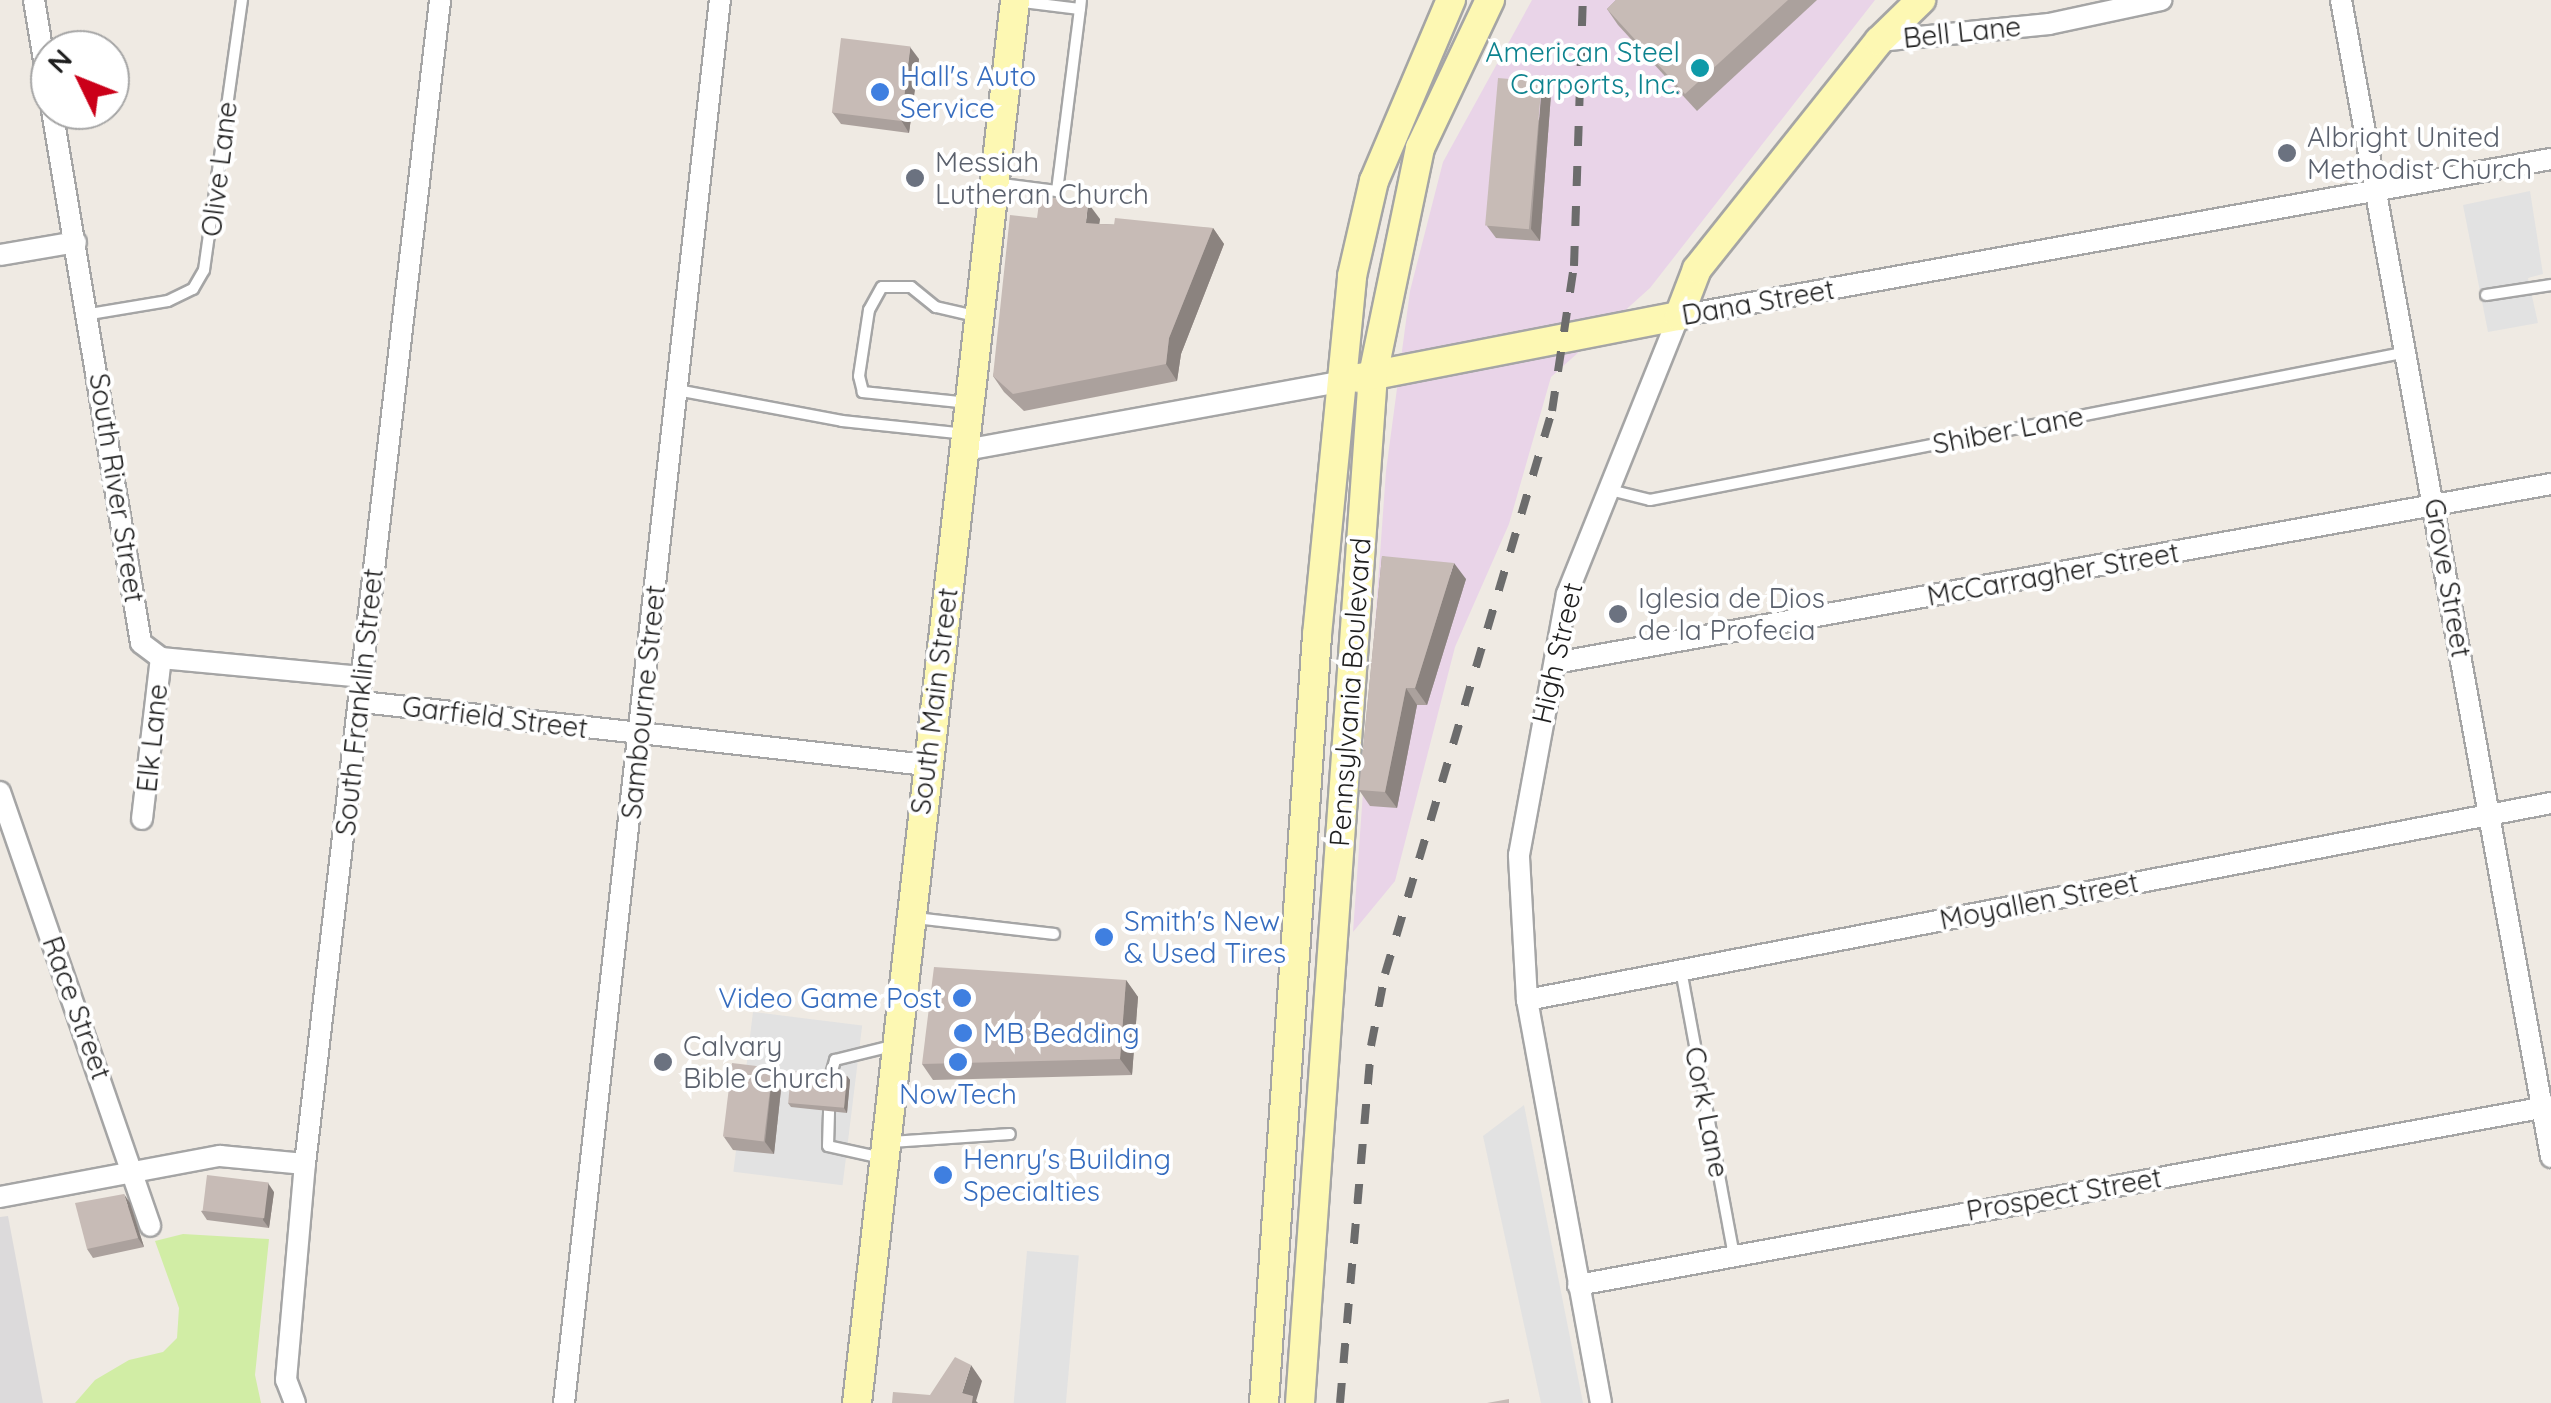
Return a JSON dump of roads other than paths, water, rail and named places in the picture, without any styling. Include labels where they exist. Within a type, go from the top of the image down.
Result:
[{"type":"main road","name":"South Main Street","points":[[857,1403],[1014,0]]},
{"type":"main road","name":"Pennsylvania Boulevard","points":[[1264,1403],[1338,382],[1352,276],[1374,181],[1452,0]]},
{"type":"main road","name":"Pennsylvania Boulevard","points":[[1300,1403],[1373,375],[1420,148],[1490,0]]},
{"type":"main road","name":"High Street","points":[[1679,316],[1697,269],[1879,40],[1921,0]]},
{"type":"main road","name":"Dana Street","points":[[1338,382],[1679,316]]},
{"type":"street","points":[[34,0],[39,30]]},
{"type":"street","name":"South Franklin Street","points":[[295,1403],[286,1380],[304,1164],[362,702],[361,677],[440,0]]},
{"type":"street","name":"Sambourne Street","points":[[564,1403],[720,0]]},
{"type":"street","name":"Bell Lane","points":[[1879,40],[2049,24],[2161,0]]},
{"type":"street","name":"Grove Street","points":[[2342,0],[2546,1106],[2551,1158]]},
{"type":"street","name":"South River Street","points":[[56,130],[90,314],[141,644],[161,658]]},
{"type":"street","name":"Dana Street","points":[[1679,316],[2551,161]]},
{"type":"street","points":[[0,254],[76,242]]},
{"type":"street","name":"High Street","points":[[1601,1403],[1528,1000],[1518,855],[1567,594],[1679,316]]},
{"type":"street","name":"Dana Street","points":[[966,442],[1338,382]]},
{"type":"street","name":"McCarragher Street","points":[[1554,663],[2551,484]]},
{"type":"street","points":[[161,658],[361,677]]},
{"type":"street","name":"Elk Lane","points":[[142,818],[161,658]]},
{"type":"street","name":"Garfield Street","points":[[362,702],[926,765]]},
{"type":"street","name":"Race Street","points":[[0,792],[136,1171],[150,1226]]},
{"type":"street","name":"Moyallen Street","points":[[1528,1000],[2551,803]]},
{"type":"street","name":"Prospect Street","points":[[1578,1285],[2546,1106]]},
{"type":"street","points":[[0,1196],[220,1156],[304,1164]]},
{"type":"lane","name":"Olive Lane","points":[[90,314],[168,301],[193,289],[204,270],[242,0]]},
{"type":"lane","points":[[994,183],[1057,191],[1081,4],[1014,0]]},
{"type":"lane","points":[[2486,295],[2551,284]]},
{"type":"lane","points":[[970,404],[863,392],[859,376],[869,310],[882,288],[911,287],[936,307],[980,317]]},
{"type":"lane","name":"Shiber Lane","points":[[1609,490],[1650,500],[2408,352]]},
{"type":"lane","points":[[677,390],[966,442]]},
{"type":"lane","points":[[910,917],[1054,934]]},
{"type":"lane","name":"Cork Lane","points":[[1680,970],[1734,1255]]},
{"type":"lane","points":[[896,1046],[859,1049],[835,1060],[830,1078],[828,1146],[884,1150],[1010,1134]]},
{"type":"railway","points":[[1340,1403],[1371,1046],[1385,974],[1552,411],[1574,266],[1583,0]]},
{"type":"place","name":"American Steel Carports, Inc.","points":[[1700,68]]},
{"type":"place","name":"Hall's Auto Service","points":[[880,92]]},
{"type":"place","name":"Albright United Methodist Church","points":[[2287,153]]},
{"type":"place","name":"Messiah Lutheran Church","points":[[915,178]]},
{"type":"place","name":"Iglesia de Dios de la Profecia","points":[[1618,614]]},
{"type":"place","name":"Smith's New & Used Tires","points":[[1104,937]]},
{"type":"place","name":"Video Game Post","points":[[962,998]]},
{"type":"place","name":"MB Bedding","points":[[963,1033]]},
{"type":"place","name":"Calvary Bible Church","points":[[663,1062]]},
{"type":"place","name":"NowTech","points":[[958,1062]]},
{"type":"place","name":"Henry's Building Specialties","points":[[943,1175]]}]
